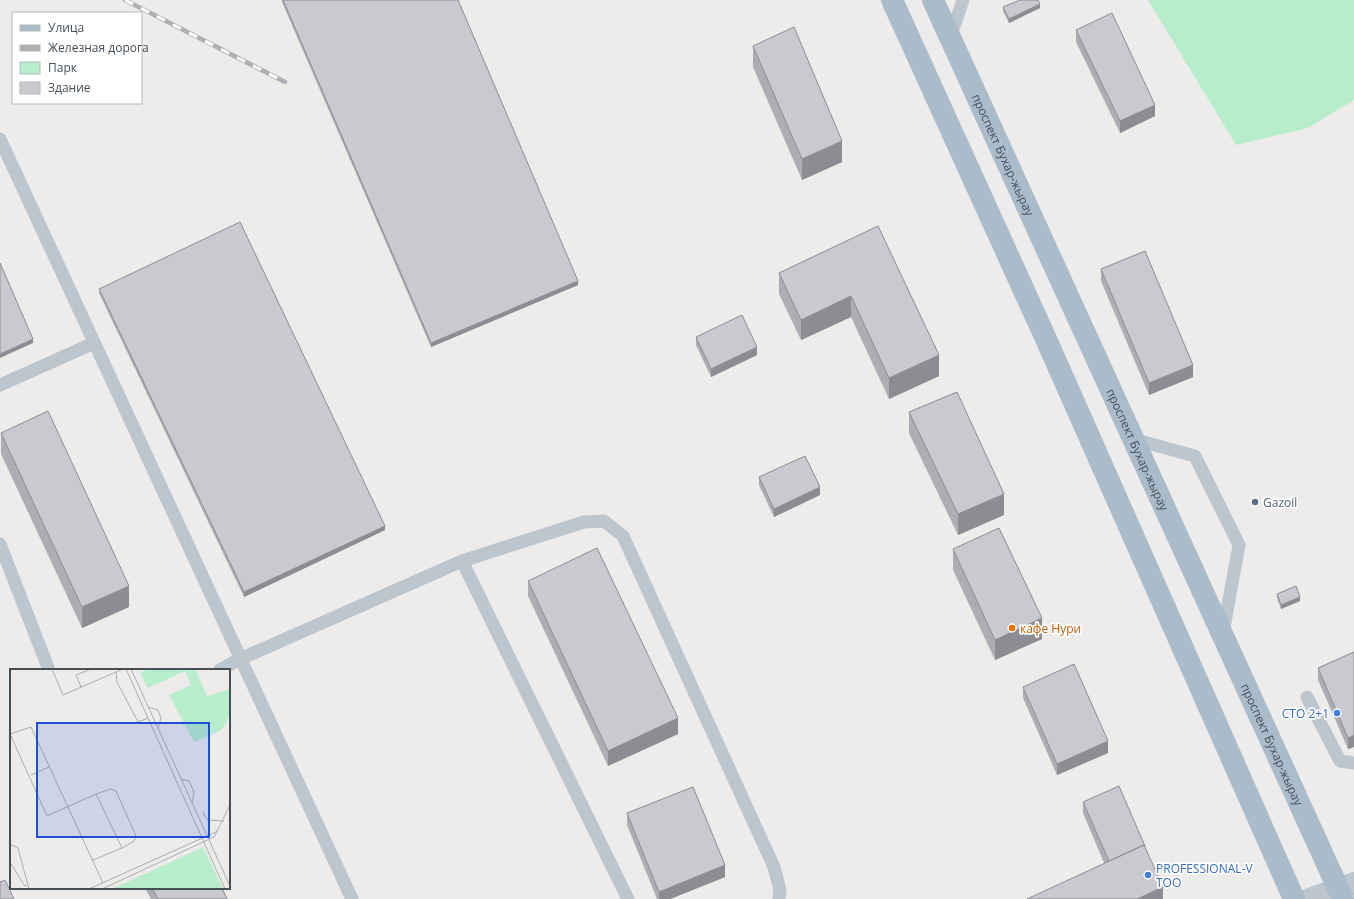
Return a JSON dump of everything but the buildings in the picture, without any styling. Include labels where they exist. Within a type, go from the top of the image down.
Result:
[{"type":"main road","points":[[892,0],[1046,339],[1294,899]]},
{"type":"main road","name":"проспект Бухар-жырау","points":[[932,0],[1222,635],[1345,890]]},
{"type":"street","points":[[1309,899],[1345,890]]},
{"type":"lane","points":[[950,38],[963,0]]},
{"type":"lane","points":[[0,139],[352,899]]},
{"type":"lane","points":[[0,385],[94,343]]},
{"type":"lane","points":[[1133,439],[1195,456],[1239,545],[1222,635]]},
{"type":"lane","points":[[222,669],[240,659],[462,561],[584,522],[604,521],[623,536],[774,867],[780,890],[778,899]]},
{"type":"lane","points":[[0,544],[48,669]]},
{"type":"lane","points":[[462,561],[628,899]]},
{"type":"lane","points":[[1306,697],[1340,760],[1354,764]]},
{"type":"green space","points":[[1148,0],[1354,0],[1354,100],[1308,128],[1236,145]]},
{"type":"railway","points":[[125,0],[285,82]]},
{"type":"place","name":"Gazoil","points":[[1255,502]]},
{"type":"place","name":"кафе Нури","points":[[1012,628]]},
{"type":"place","name":"СТО 2+1","points":[[1337,713]]},
{"type":"place","name":"PROFESSIONAL-V ТОО","points":[[1148,875]]}]
